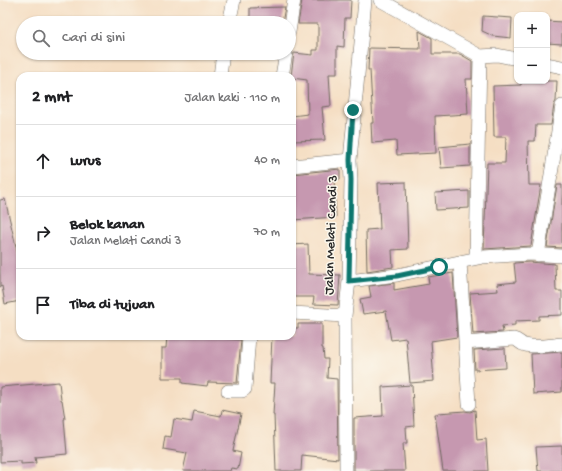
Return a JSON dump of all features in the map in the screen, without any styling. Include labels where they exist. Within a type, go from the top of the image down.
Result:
[{"type":"street","points":[[231,16],[234,0]]},
{"type":"street","points":[[292,16],[294,0]]},
{"type":"street","name":"Jalan Melati Candi 3","points":[[346,471],[345,316],[349,281],[350,160],[364,0]]},
{"type":"street","points":[[380,0],[480,56],[497,55],[514,58]]},
{"type":"street","points":[[476,258],[480,56]]},
{"type":"street","points":[[221,72],[222,60]]},
{"type":"street","points":[[283,72],[285,60]]},
{"type":"street","points":[[550,65],[562,67]]},
{"type":"street","points":[[538,255],[562,106]]},
{"type":"street","points":[[296,166],[350,160]]},
{"type":"street","points":[[349,281],[397,276],[483,257],[529,254],[562,256]]},
{"type":"street","points":[[460,262],[469,404]]},
{"type":"street","points":[[296,313],[345,316]]},
{"type":"street","points":[[465,343],[514,339],[523,345],[529,346],[562,344]]},
{"type":"street","points":[[228,391],[242,391],[245,389],[249,340]]},
{"type":"building","points":[[302,0],[351,0],[350,18],[345,18],[344,47],[337,46],[337,74],[329,74],[331,106],[322,107],[325,140],[296,141],[296,116],[308,114],[307,80],[296,79],[296,72],[292,72],[293,60],[296,60],[296,53],[313,55],[313,50],[318,50],[318,24],[298,24]]},
{"type":"building","points":[[285,7],[283,16],[250,16],[250,8]]},
{"type":"building","points":[[483,16],[512,18],[511,38],[493,36],[482,31]]},
{"type":"building","points":[[550,21],[562,22],[562,44],[550,43]]},
{"type":"building","points":[[419,31],[432,38],[432,54],[460,54],[472,61],[472,79],[466,79],[468,114],[435,116],[436,153],[397,155],[396,141],[372,143],[371,123],[373,123],[370,70],[368,70],[369,48],[420,49]]},
{"type":"building","points":[[550,81],[557,81],[556,101],[551,125],[536,125],[535,141],[528,141],[529,185],[541,185],[531,246],[484,249],[487,163],[505,163],[506,137],[494,137],[493,86],[550,84]]},
{"type":"building","points":[[470,144],[470,166],[441,168],[439,147]]},
{"type":"building","points":[[340,169],[340,179],[334,179],[336,217],[296,220],[296,174]]},
{"type":"building","points":[[406,182],[408,249],[392,250],[393,267],[367,271],[366,230],[380,229],[378,183]]},
{"type":"building","points":[[557,185],[562,185],[562,248],[547,247]]},
{"type":"building","points":[[469,191],[469,208],[436,210],[435,193]]},
{"type":"building","points":[[5,199],[16,247],[16,302],[5,304],[2,286],[0,287],[0,200]]},
{"type":"building","points":[[308,244],[309,274],[340,275],[338,305],[313,304],[314,297],[296,297],[296,245]]},
{"type":"building","points":[[529,262],[555,264],[556,291],[562,291],[562,315],[539,316],[539,320],[515,321],[515,325],[502,326],[503,332],[473,334],[470,293],[498,291],[497,284],[516,282],[514,263]]},
{"type":"building","points":[[453,273],[457,337],[431,341],[434,381],[410,383],[406,338],[391,340],[386,311],[363,314],[360,299],[371,297],[369,286],[394,283],[394,290],[429,284],[428,277]]},
{"type":"building","points":[[298,324],[322,324],[322,348],[324,359],[328,359],[327,378],[337,379],[338,459],[302,455],[301,471],[276,471],[273,415],[275,383],[270,383],[272,340],[296,340],[296,328],[298,328]]},
{"type":"building","points":[[167,340],[241,340],[237,383],[208,382],[207,386],[182,383],[182,378],[162,378],[162,348],[166,348]]},
{"type":"building","points":[[505,348],[506,368],[475,370],[474,350]]},
{"type":"building","points":[[562,352],[562,392],[533,394],[531,354]]},
{"type":"building","points":[[59,382],[65,419],[67,454],[35,457],[36,463],[21,464],[21,461],[0,462],[0,387]]},
{"type":"building","points":[[412,385],[414,426],[406,427],[407,443],[403,443],[405,471],[354,471],[354,418],[383,416],[382,387]]},
{"type":"building","points":[[222,410],[241,414],[233,451],[241,453],[238,469],[231,468],[230,471],[183,471],[187,453],[163,449],[165,436],[171,437],[174,419],[192,422],[194,411],[221,416]]},
{"type":"building","points":[[475,410],[477,440],[486,439],[488,471],[443,471],[435,414],[465,411],[470,412]]},
{"type":"building","points":[[562,446],[562,471],[538,471],[536,447]]},
{"type":"route","points":[[353,110],[350,160],[349,281],[397,276],[439,267]]}]
